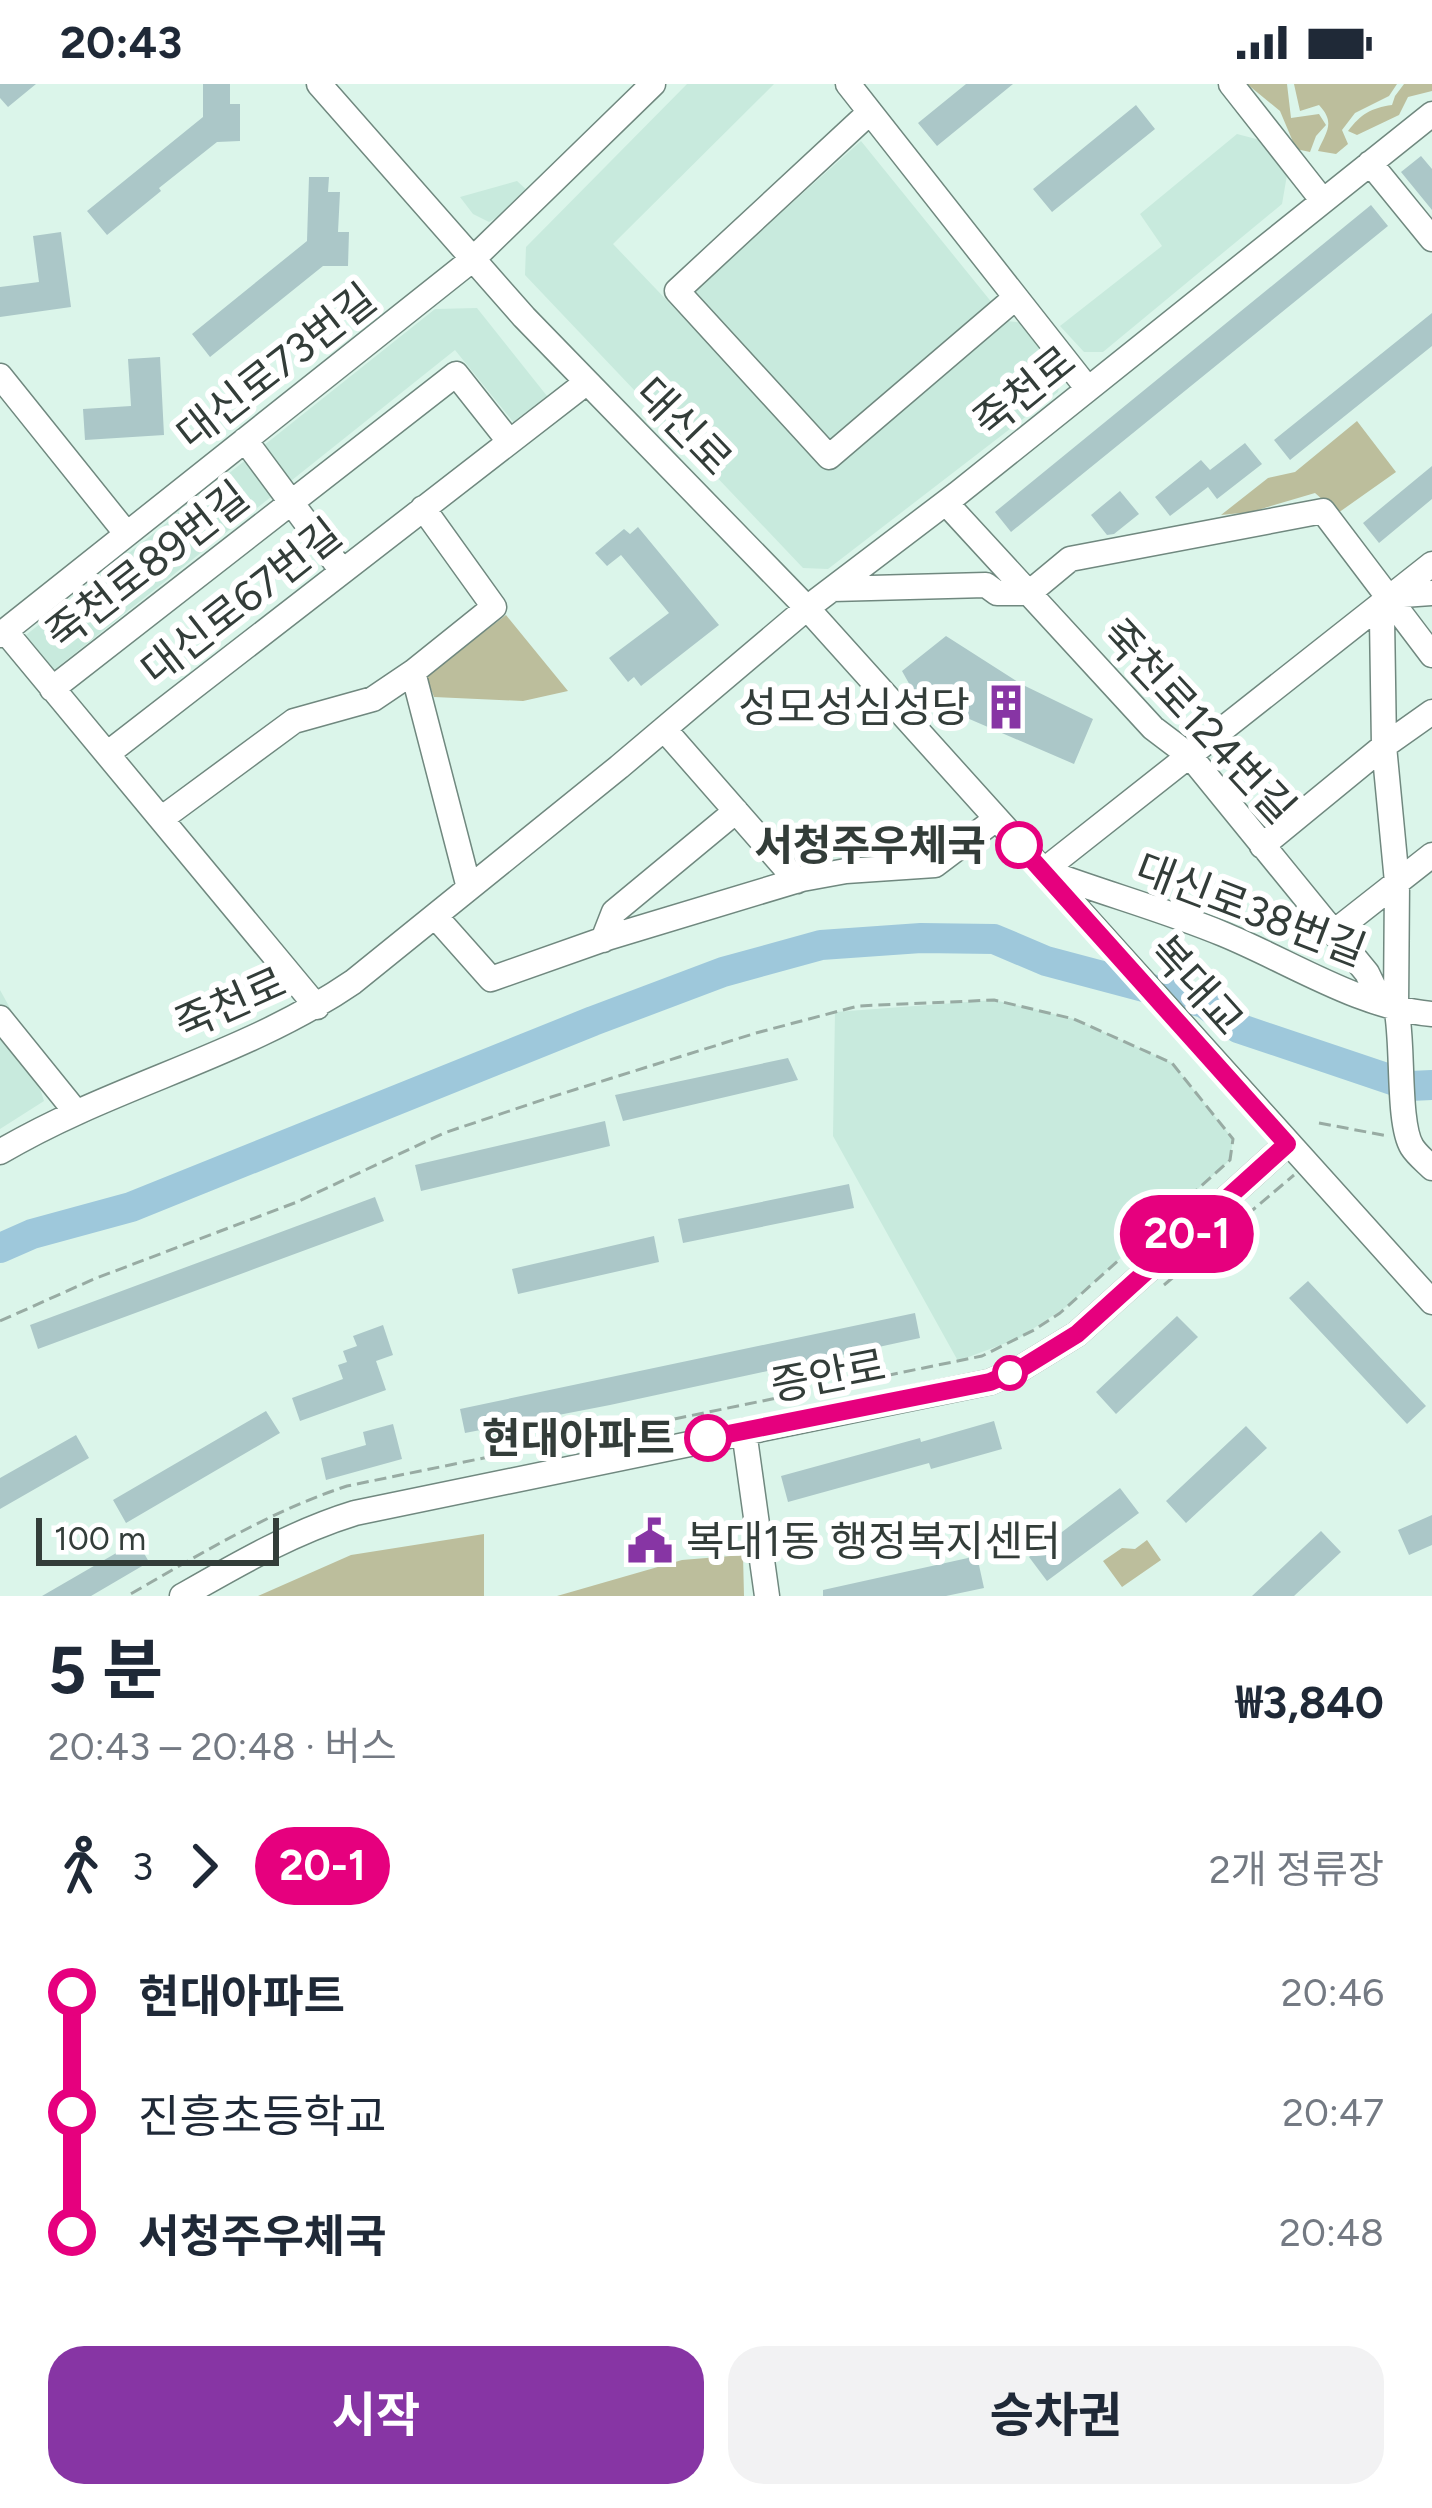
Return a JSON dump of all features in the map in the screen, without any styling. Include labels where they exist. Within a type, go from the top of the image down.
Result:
[{"type":"street","name":"대신로","points":[[319,84],[524,317],[807,608],[1046,875]]},
{"type":"street","name":"대신로73번길","points":[[2,633],[473,259],[653,84]]},
{"type":"street","points":[[1231,84],[1323,201]]},
{"type":"street","points":[[852,85],[1088,389]]},
{"type":"street","points":[[870,112],[677,291],[829,457],[1016,298]]},
{"type":"street","name":"죽천로","points":[[0,1152],[76,1112],[282,1025],[353,982],[807,608],[946,503],[1432,114]]},
{"type":"street","points":[[1370,163],[1432,238]]},
{"type":"street","name":"대신로67번길","points":[[290,503],[456,374],[509,441]]},
{"type":"street","points":[[0,376],[126,533]]},
{"type":"street","name":"대신로67번길","points":[[107,754],[587,382]]},
{"type":"street","points":[[245,440],[342,571]]},
{"type":"street","name":"죽천로89번길","points":[[52,688],[290,503]]},
{"type":"street","name":"죽천로124번길","points":[[946,503],[1153,728],[1190,756],[1367,973],[1409,1009]]},
{"type":"street","points":[[161,819],[294,721],[374,699],[494,607],[423,508]]},
{"type":"street","points":[[832,589],[986,585],[997,593],[1029,593],[1070,559],[1323,511],[1432,655]]},
{"type":"street","points":[[1046,875],[1432,564]]},
{"type":"street","points":[[1389,596],[1432,593]]},
{"type":"street","points":[[1389,596],[1382,618],[1384,746],[1409,1009],[1407,1131],[1412,1146],[1432,1168]]},
{"type":"street","name":"죽천로89번길","points":[[2,633],[317,1006]]},
{"type":"street","points":[[413,672],[469,888]]},
{"type":"street","points":[[1262,845],[1432,712]]},
{"type":"street","points":[[664,729],[797,881]]},
{"type":"street","points":[[603,940],[614,912],[736,811]]},
{"type":"street","points":[[435,916],[490,979],[797,881],[846,871],[935,865],[996,819]]},
{"type":"street","points":[[1334,932],[1432,855]]},
{"type":"street","name":"대신로38번길","points":[[1046,875],[1157,908],[1338,987],[1409,1009]]},
{"type":"street","name":"복대교","points":[[1046,875],[1287,1144]]},
{"type":"street","points":[[0,1018],[76,1112]]},
{"type":"street","points":[[1287,1144],[1428,1288]]},
{"type":"street","name":"증안로","points":[[182,1596],[260,1551],[355,1513],[990,1382],[1077,1334],[1287,1144]]},
{"type":"street","points":[[744,1431],[767,1596]]},
{"type":"path","points":[[0,1321],[94,1279],[297,1202],[444,1133],[693,1052],[858,1006],[994,1000],[1074,1019],[1172,1063],[1233,1138],[1230,1160],[1060,1313],[982,1356],[347,1486],[248,1527],[127,1596]]},
{"type":"path","points":[[1318,1123],[1394,1137],[1407,1131]]},
{"type":"shaded area","points":[[687,84],[774,84],[613,244],[828,469],[1007,321],[1025,323],[1063,369],[1058,392],[828,569],[803,568],[525,275],[526,247]]},
{"type":"shaded area","points":[[1247,84],[1287,84],[1291,118],[1319,114],[1326,125],[1310,152],[1296,149],[1280,111]]},
{"type":"shaded area","points":[[1294,84],[1397,84],[1389,96],[1355,113],[1342,130],[1348,144],[1336,154],[1318,151],[1328,128],[1327,117],[1319,105],[1300,111]]},
{"type":"shaded area","points":[[1404,84],[1432,84],[1432,91],[1408,97],[1399,115],[1357,135],[1348,131],[1367,113],[1392,105]]},
{"type":"shaded area","points":[[1237,134],[1260,140],[1287,175],[1282,204],[1103,352],[1084,352],[1060,326],[1162,246],[1140,214]]},
{"type":"shaded area","points":[[861,141],[993,304],[825,450],[681,303]]},
{"type":"shaded area","points":[[517,181],[529,192],[489,222],[473,214],[460,197]]},
{"type":"shaded area","points":[[477,308],[551,401],[518,428],[455,350],[54,670],[26,635],[435,309]]},
{"type":"shaded area","points":[[1357,421],[1396,472],[1338,513],[1315,493],[1251,512],[1221,515],[1268,478],[1295,472]]},
{"type":"shaded area","points":[[506,615],[568,691],[523,701],[434,697],[426,676]]},
{"type":"shaded area","points":[[0,990],[20,1026],[44,1101],[0,1129]]},
{"type":"shaded area","points":[[994,1000],[1074,1019],[1172,1063],[1233,1139],[1230,1160],[1066,1307],[1019,1338],[958,1361],[833,1136],[835,1012]]},
{"type":"shaded area","points":[[484,1534],[484,1596],[258,1596],[351,1555]]},
{"type":"shaded area","points":[[1147,1540],[1161,1560],[1122,1587],[1103,1561]]},
{"type":"shaded area","points":[[743,1555],[744,1596],[557,1596],[682,1560]]},
{"type":"building","points":[[0,84],[36,84],[8,107],[0,98]]},
{"type":"building","points":[[203,84],[230,84],[230,104],[240,104],[240,141],[217,142],[107,235],[87,211],[203,117]]},
{"type":"building","points":[[966,84],[1013,84],[937,146],[918,123]]},
{"type":"building","points":[[1136,105],[1155,129],[1052,212],[1033,189]]},
{"type":"building","points":[[1421,156],[1432,169],[1432,210],[1401,172]]},
{"type":"building","points":[[309,177],[329,177],[328,192],[340,192],[338,232],[349,232],[348,266],[323,266],[210,357],[192,334],[307,241]]},
{"type":"building","points":[[1371,205],[1388,226],[1011,532],[995,512]]},
{"type":"building","points":[[61,232],[71,307],[0,317],[0,287],[39,282],[33,236]]},
{"type":"building","points":[[1432,313],[1432,346],[1290,460],[1274,440]]},
{"type":"building","points":[[160,357],[164,435],[85,440],[83,409],[131,406],[128,359]]},
{"type":"building","points":[[1245,443],[1262,464],[1217,499],[1208,487],[1170,516],[1155,497],[1201,460],[1210,470]]},
{"type":"building","points":[[1432,466],[1432,499],[1379,543],[1363,523]]},
{"type":"building","points":[[1120,491],[1139,514],[1107,535],[1091,515]]},
{"type":"building","points":[[638,527],[719,625],[641,686],[634,677],[628,682],[609,658],[669,613],[621,555],[607,566],[595,553],[624,529],[630,534]]},
{"type":"building","name":"성모성심성당","points":[[946,636],[1021,684],[1093,719],[1074,764],[916,696],[902,671]]},
{"type":"building","points":[[788,1058],[798,1080],[623,1121],[615,1095]]},
{"type":"building","points":[[605,1121],[610,1146],[421,1191],[415,1165]]},
{"type":"building","points":[[849,1184],[854,1208],[683,1243],[678,1219]]},
{"type":"building","points":[[375,1197],[384,1221],[38,1349],[30,1325]]},
{"type":"building","points":[[654,1236],[659,1262],[518,1294],[512,1269]]},
{"type":"building","points":[[1308,1281],[1426,1406],[1407,1424],[1289,1298]]},
{"type":"building","points":[[915,1313],[920,1338],[465,1433],[460,1409]]},
{"type":"building","points":[[1177,1316],[1198,1337],[1116,1414],[1096,1392]]},
{"type":"building","points":[[383,1325],[393,1355],[376,1361],[386,1390],[300,1421],[292,1398],[343,1379],[338,1365],[347,1362],[343,1351],[357,1346],[353,1336]]},
{"type":"building","points":[[266,1411],[280,1433],[126,1523],[113,1500]]},
{"type":"building","points":[[994,1421],[1002,1449],[931,1469],[929,1463],[788,1502],[781,1476]]},
{"type":"building","points":[[393,1424],[402,1459],[326,1480],[321,1458],[366,1445],[363,1432]]},
{"type":"building","points":[[1246,1426],[1267,1448],[1186,1523],[1166,1501]]},
{"type":"building","points":[[76,1435],[89,1458],[0,1509],[0,1478]]},
{"type":"building","points":[[1120,1488],[1139,1513],[1047,1581],[1029,1557]]},
{"type":"building","points":[[1432,1515],[1432,1545],[1409,1555],[1398,1530]]},
{"type":"building","points":[[1321,1531],[1341,1552],[1294,1596],[1252,1596]]},
{"type":"building","points":[[137,1541],[149,1562],[91,1596],[42,1596]]},
{"type":"building","points":[[977,1556],[984,1588],[946,1596],[823,1596],[823,1590]]},
{"type":"waterway","points":[[0,1248],[32,1234],[131,1207],[723,972],[821,945],[994,939],[1046,961],[1204,1003],[1238,1028],[1410,1086],[1432,1085]]},
{"type":"bus line","name":"20-1","points":[[708,1438],[990,1382],[1020,1369],[1077,1334],[1287,1144],[1019,845]]},
{"type":"place","name":"성모성심성당","points":[[1006,707]]},
{"type":"place","name":"서청주우체국","points":[[1019,845]]},
{"type":"place","name":"현대아파트","points":[[708,1438]]},
{"type":"place","name":"복대1동 행정복지센터","points":[[650,1541]]}]
